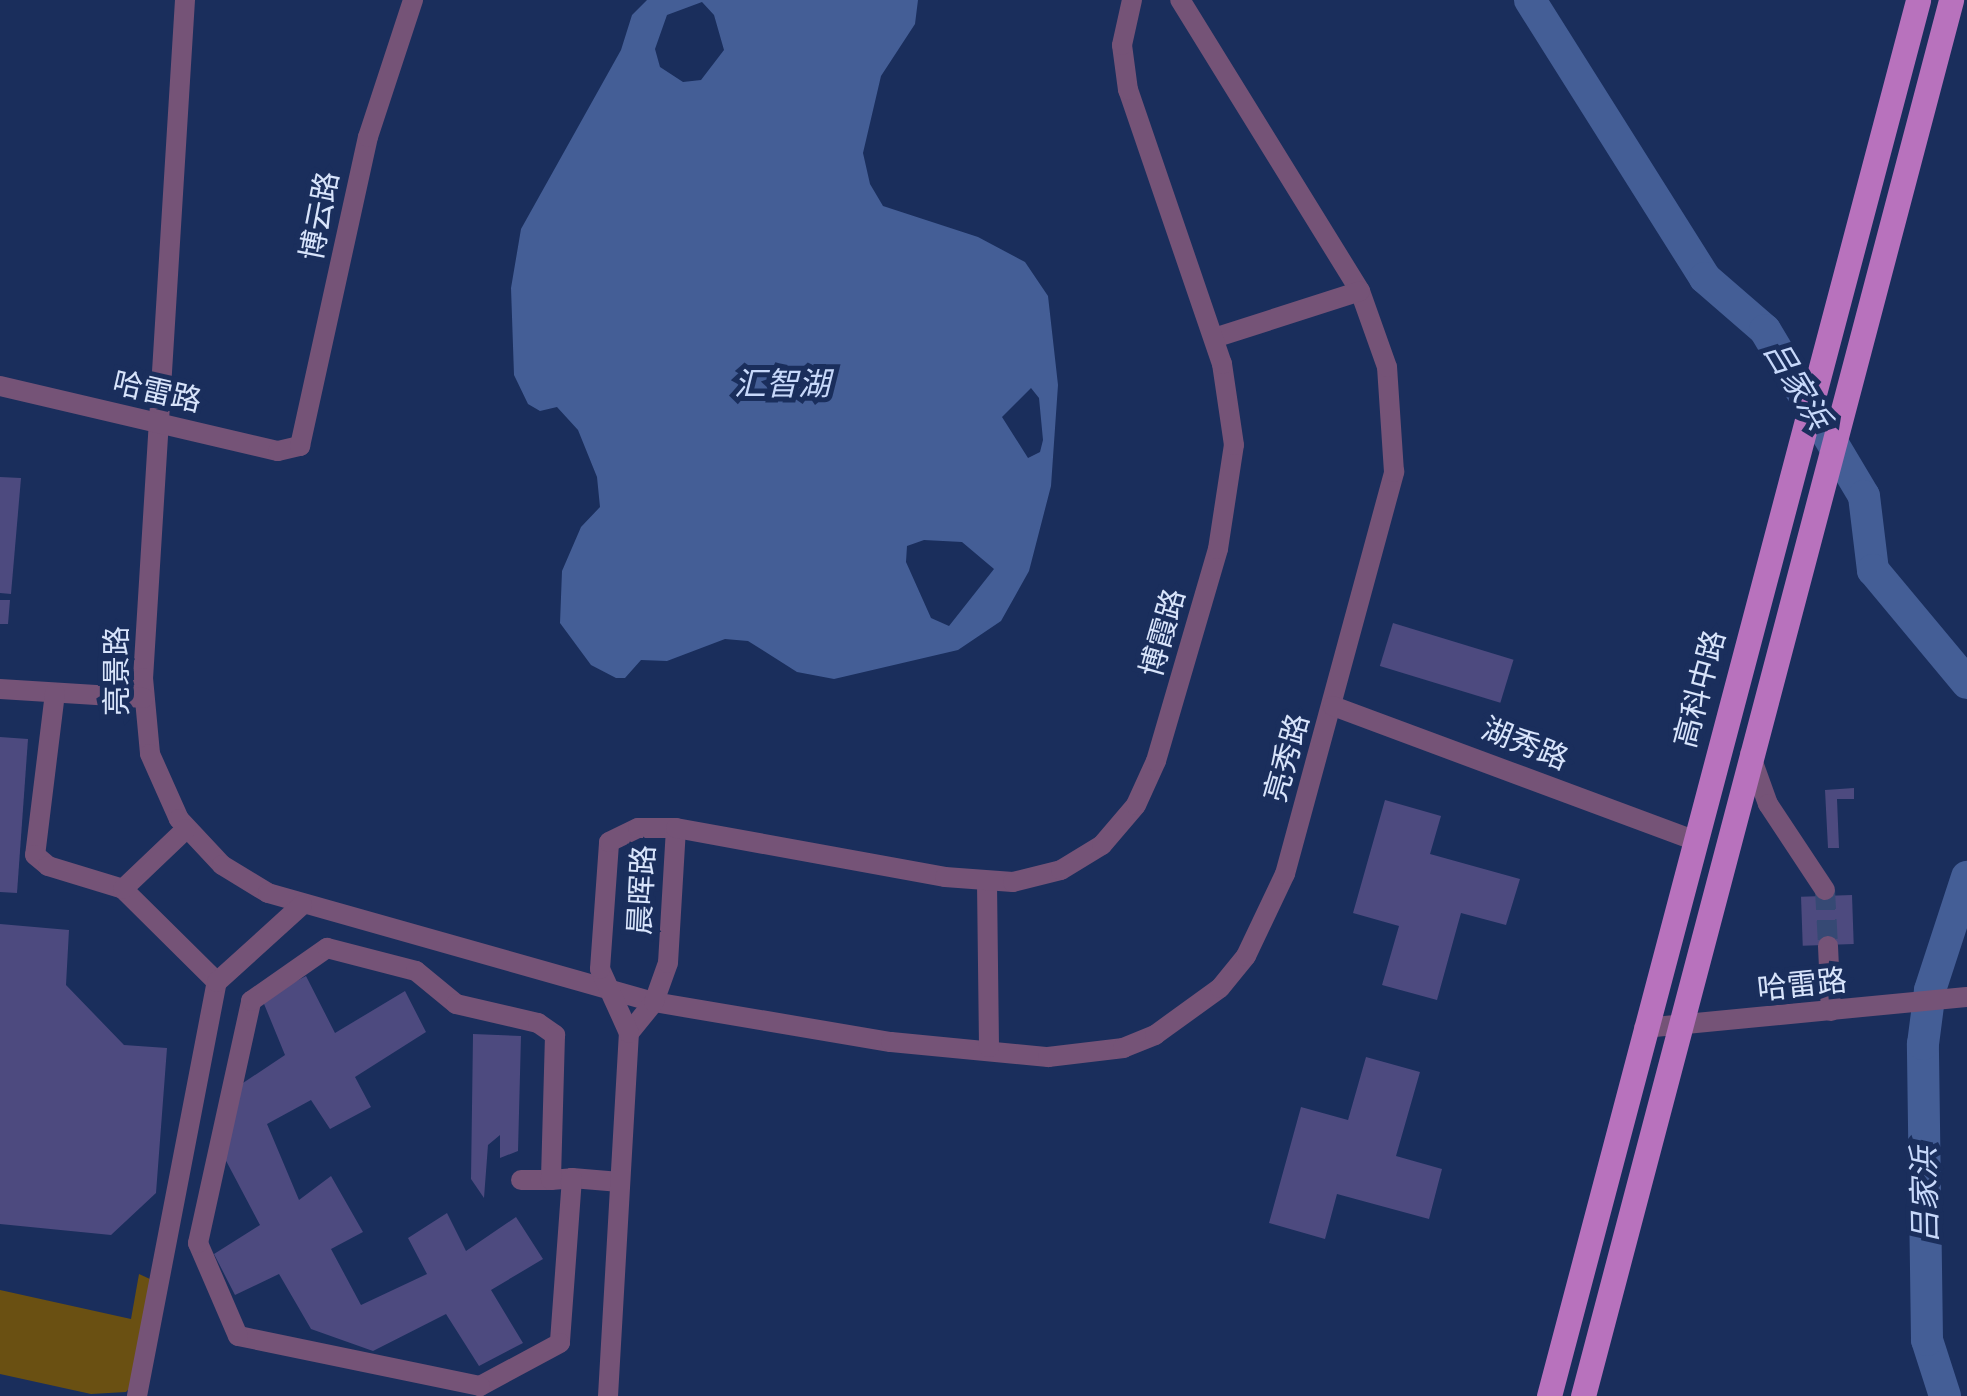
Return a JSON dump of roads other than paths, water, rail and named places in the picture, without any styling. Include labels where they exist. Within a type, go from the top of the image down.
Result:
[{"type":"main road","name":"高科中路","points":[[1549,1396],[1918,0]]},
{"type":"main road","points":[[1583,1396],[1951,0]]},
{"type":"street","name":"亮景路","points":[[184,0],[144,698],[160,785],[186,829],[233,872],[302,905],[654,1002]]},
{"type":"street","name":"博云路","points":[[300,446],[368,137],[413,0]]},
{"type":"street","name":"博霞路","points":[[676,828],[987,883],[1039,878],[1082,858],[1119,828],[1147,784],[1230,499],[1232,417],[1214,338],[1128,90],[1122,45],[1132,0]]},
{"type":"street","name":"亮秀路","points":[[654,1002],[891,1042],[989,1047],[1048,1057],[1123,1048],[1186,1017],[1220,988],[1268,920],[1333,706],[1394,472],[1387,368],[1360,290],[1180,0]]},
{"type":"street","points":[[1214,338],[1360,290]]},
{"type":"street","name":"哈雷路","points":[[0,386],[278,451],[300,446]]},
{"type":"street","points":[[0,689],[144,698]]},
{"type":"street","points":[[54,692],[35,854],[48,866],[123,889],[217,982]]},
{"type":"street","name":"湖秀路","points":[[1333,706],[1694,840]]},
{"type":"street","points":[[1750,754],[1768,804],[1825,890]]},
{"type":"street","name":"晨晖路","points":[[638,828],[676,828],[668,964],[654,1002],[629,1033],[605,988],[598,953],[609,842],[638,828]]},
{"type":"street","points":[[123,889],[186,829]]},
{"type":"street","points":[[987,883],[989,1047]]},
{"type":"street","points":[[137,1396],[217,982],[302,905]]},
{"type":"street","points":[[1828,946],[1831,1012]]},
{"type":"street","points":[[327,948],[416,971],[456,1004],[538,1023],[555,1035],[561,1179],[560,1343],[480,1386],[238,1336],[198,1243],[252,1001],[327,948]]},
{"type":"street","name":"哈雷路","points":[[1644,1028],[1677,1028],[1965,997]]},
{"type":"street","points":[[608,1396],[629,1033]]},
{"type":"street","points":[[521,1180],[620,1182]]},
{"type":"water","name":"汇智湖","points":[[647,0],[918,0],[915,24],[881,76],[863,153],[870,184],[883,206],[978,237],[1025,262],[1048,296],[1058,385],[1051,486],[1029,571],[1001,621],[958,650],[834,679],[797,672],[748,641],[725,639],[667,661],[641,660],[625,678],[616,678],[591,665],[560,623],[562,571],[581,527],[600,507],[597,477],[578,430],[557,407],[540,411],[528,404],[514,375],[511,288],[521,229],[621,50],[632,15]],"holes":[[[702,2],[714,15],[724,50],[701,80],[683,82],[660,67],[655,49],[667,15]],[[1031,388],[1039,398],[1043,440],[1040,452],[1028,458],[1002,417]],[[924,540],[962,542],[994,569],[949,626],[931,618],[906,562],[907,546]]]},
{"type":"waterway","name":"吕家浜","points":[[1530,0],[1705,278],[1765,330],[1864,496],[1873,570],[1967,683]]},
{"type":"waterway","name":"吕家浜","points":[[1945,1396],[1927,1340],[1923,1044],[1930,990],[1967,877]]},
{"type":"tunnel","points":[[1825,890],[1828,946]]}]
